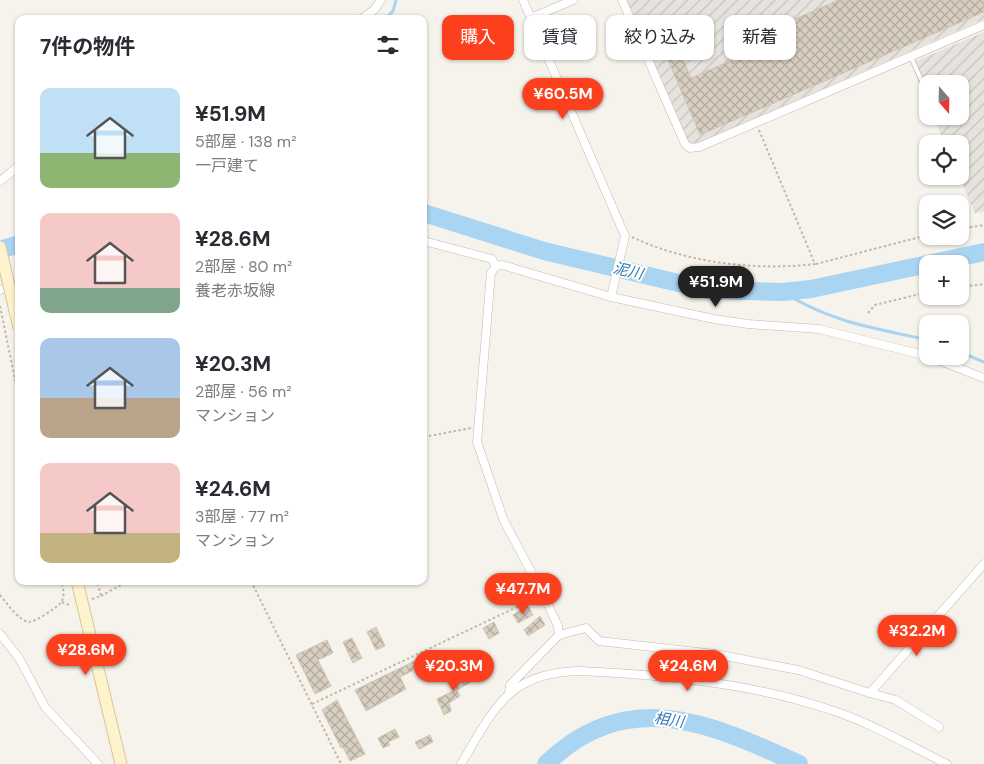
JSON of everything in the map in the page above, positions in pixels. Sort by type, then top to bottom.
[{"type":"main road","points":[[0,247],[15,311]]},
{"type":"main road","points":[[78,585],[121,764]]},
{"type":"street","points":[[367,15],[374,10],[381,0]]},
{"type":"street","points":[[524,0],[530,15]]},
{"type":"street","points":[[538,15],[573,0]]},
{"type":"street","points":[[622,0],[685,144],[690,148],[699,147],[984,25]]},
{"type":"street","points":[[549,60],[624,238],[612,294]]},
{"type":"street","points":[[0,181],[15,169]]},
{"type":"street","points":[[427,242],[492,259],[496,266]]},
{"type":"street","points":[[559,635],[558,626],[543,594],[504,521],[477,442],[491,273],[496,266],[502,265],[714,319],[748,324],[819,329],[919,354]]},
{"type":"street","points":[[0,290],[15,285]]},
{"type":"street","points":[[951,365],[984,378]]},
{"type":"street","points":[[870,693],[984,564]]},
{"type":"street","points":[[977,572],[984,579]]},
{"type":"street","points":[[509,693],[510,685],[559,635],[586,628],[599,642],[715,654],[789,668],[896,700],[939,727]]},
{"type":"street","points":[[0,634],[19,658],[45,707],[93,756],[98,764]]},
{"type":"street","points":[[461,764],[493,711],[509,693],[527,681],[560,671],[610,672],[728,685],[790,697],[834,711],[947,764]]},
{"type":"lane","points":[[911,56],[919,75]]},
{"type":"path","points":[[756,122],[815,264]]},
{"type":"path","points":[[969,228],[984,225]]},
{"type":"path","points":[[624,238],[727,264],[781,268],[815,264],[919,237]]},
{"type":"path","points":[[969,286],[984,284]]},
{"type":"path","points":[[868,313],[875,304],[919,294]]},
{"type":"path","points":[[0,306],[15,379]]},
{"type":"path","points":[[427,436],[478,427]]},
{"type":"path","points":[[0,595],[23,620],[30,622],[38,619],[62,602],[64,594],[62,585]]},
{"type":"path","points":[[98,585],[101,596]]},
{"type":"path","points":[[92,599],[121,585]]},
{"type":"path","points":[[253,585],[341,764]]},
{"type":"path","points":[[312,704],[543,594]]},
{"type":"path","points":[[62,602],[69,604]]},
{"type":"shaded area","points":[[626,0],[984,0],[984,19],[694,145],[688,143],[652,60],[714,60],[714,15],[633,15]]},
{"type":"shaded area","points":[[984,32],[984,212],[975,213],[969,195],[967,195],[963,185],[969,185],[969,135],[941,135],[937,125],[969,125],[969,75],[919,75],[919,83],[911,63]]},
{"type":"building","points":[[839,0],[984,0],[984,12],[700,135],[668,60],[684,60],[691,78],[732,60],[796,60],[796,18]]},
{"type":"building","points":[[528,606],[533,615],[518,623],[513,615]]},
{"type":"building","points":[[540,616],[545,625],[528,636],[524,630]]},
{"type":"building","points":[[494,622],[499,633],[489,639],[483,628]]},
{"type":"building","points":[[376,627],[385,646],[376,650],[367,632]]},
{"type":"building","points":[[352,638],[362,658],[353,663],[343,642]]},
{"type":"building","points":[[327,640],[333,653],[318,660],[331,686],[315,694],[296,655]]},
{"type":"building","points":[[433,652],[436,659],[400,677],[406,689],[366,711],[355,690]]},
{"type":"building","points":[[483,656],[489,663],[479,671],[473,663]]},
{"type":"building","points":[[469,671],[474,680],[457,690],[460,696],[449,703],[451,711],[444,715],[437,699],[453,691],[449,682]]},
{"type":"building","points":[[337,700],[365,754],[350,761],[343,747],[341,748],[322,710]]},
{"type":"building","points":[[395,729],[399,737],[388,742],[390,745],[383,748],[378,738]]},
{"type":"building","points":[[430,735],[433,742],[419,749],[415,742]]},
{"type":"waterway","points":[[389,15],[393,11],[396,0]]},
{"type":"waterway","name":"泥川","points":[[427,214],[544,251],[708,290],[783,292],[811,289],[984,252]]},
{"type":"waterway","name":"泥川","points":[[0,250],[15,245]]},
{"type":"waterway","points":[[783,292],[835,317],[919,338]]},
{"type":"waterway","points":[[969,356],[984,362]]},
{"type":"waterway","name":"相川","points":[[546,764],[576,740],[607,725],[638,718],[670,719],[701,725],[766,749],[799,764]]}]
